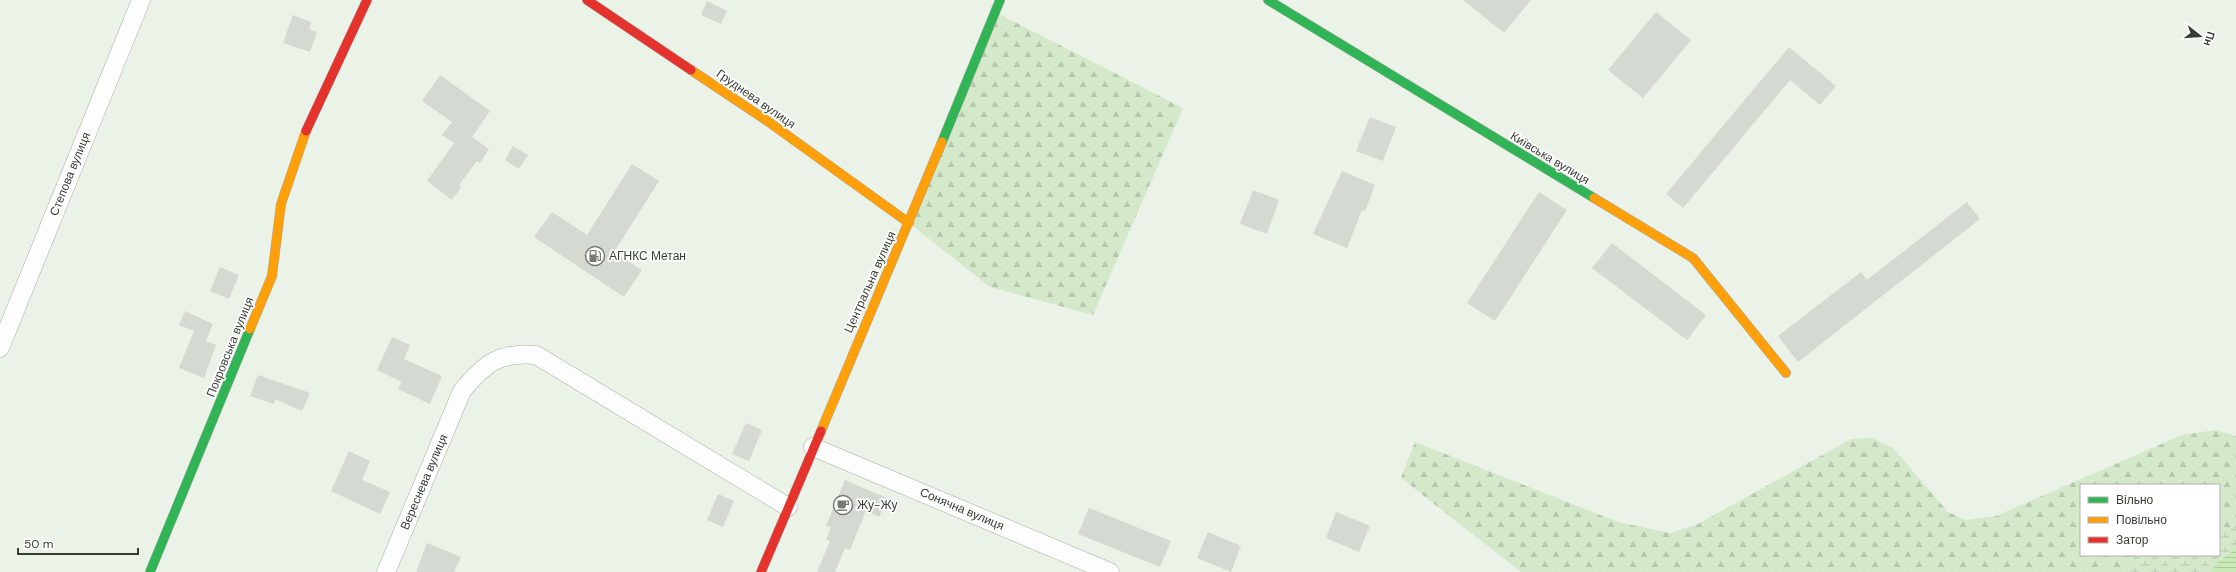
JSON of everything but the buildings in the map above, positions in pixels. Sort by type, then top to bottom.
[{"type":"main road","name":"Покровська вулиця","points":[[150,572],[272,276],[282,204],[308,125],[367,0]]},
{"type":"main road","name":"Груднева вулиця","points":[[587,0],[766,120],[909,223]]},
{"type":"main road","name":"Центральна вулиця","points":[[761,572],[909,223],[1000,0]]},
{"type":"main road","name":"Київська вулиця","points":[[1268,0],[1366,61],[1693,258],[1786,373]]},
{"type":"street","name":"Степова вулиця","points":[[0,348],[141,0]]},
{"type":"street","name":"Вереснева вулиця","points":[[386,572],[462,391],[477,373],[496,360],[516,354],[536,356],[788,506]]},
{"type":"street","name":"Сонячна вулиця","points":[[813,447],[1110,572]]},
{"type":"green space","points":[[995,12],[1183,108],[1093,315],[990,287],[909,223]]},
{"type":"green space","points":[[2216,430],[2236,436],[2236,524],[2230,528],[2220,527],[2220,484],[2080,484],[2080,556],[2135,556],[2128,572],[1521,572],[1401,478],[1415,442],[1618,522],[1670,533],[1696,525],[1851,439],[1872,438],[1893,448],[1948,512],[1966,520],[1996,516],[2182,435]]},
{"type":"green space","points":[[2236,524],[2236,572],[2128,572],[2135,556],[2220,556],[2220,527],[2230,528]]},
{"type":"shaded area","points":[[2236,548],[2236,572],[2211,572],[2216,564]]},
{"type":"traffic: fast","points":[[942,142],[1000,0]]},
{"type":"traffic: fast","points":[[1268,0],[1594,198]]},
{"type":"traffic: fast","points":[[150,572],[250,329]]},
{"type":"traffic: slow","points":[[691,70],[766,120],[909,223]]},
{"type":"traffic: slow","points":[[250,329],[272,276],[281,204],[306,131]]},
{"type":"traffic: slow","points":[[821,431],[942,142]]},
{"type":"traffic: slow","points":[[1594,198],[1693,258],[1786,373]]},
{"type":"traffic: jam","points":[[306,131],[367,0]]},
{"type":"traffic: jam","points":[[587,0],[691,70]]},
{"type":"traffic: jam","points":[[761,572],[821,431]]},
{"type":"place","name":"АГНКС Метан","points":[[595,256]]},
{"type":"place","name":"Жу-Жу","points":[[843,505]]}]
